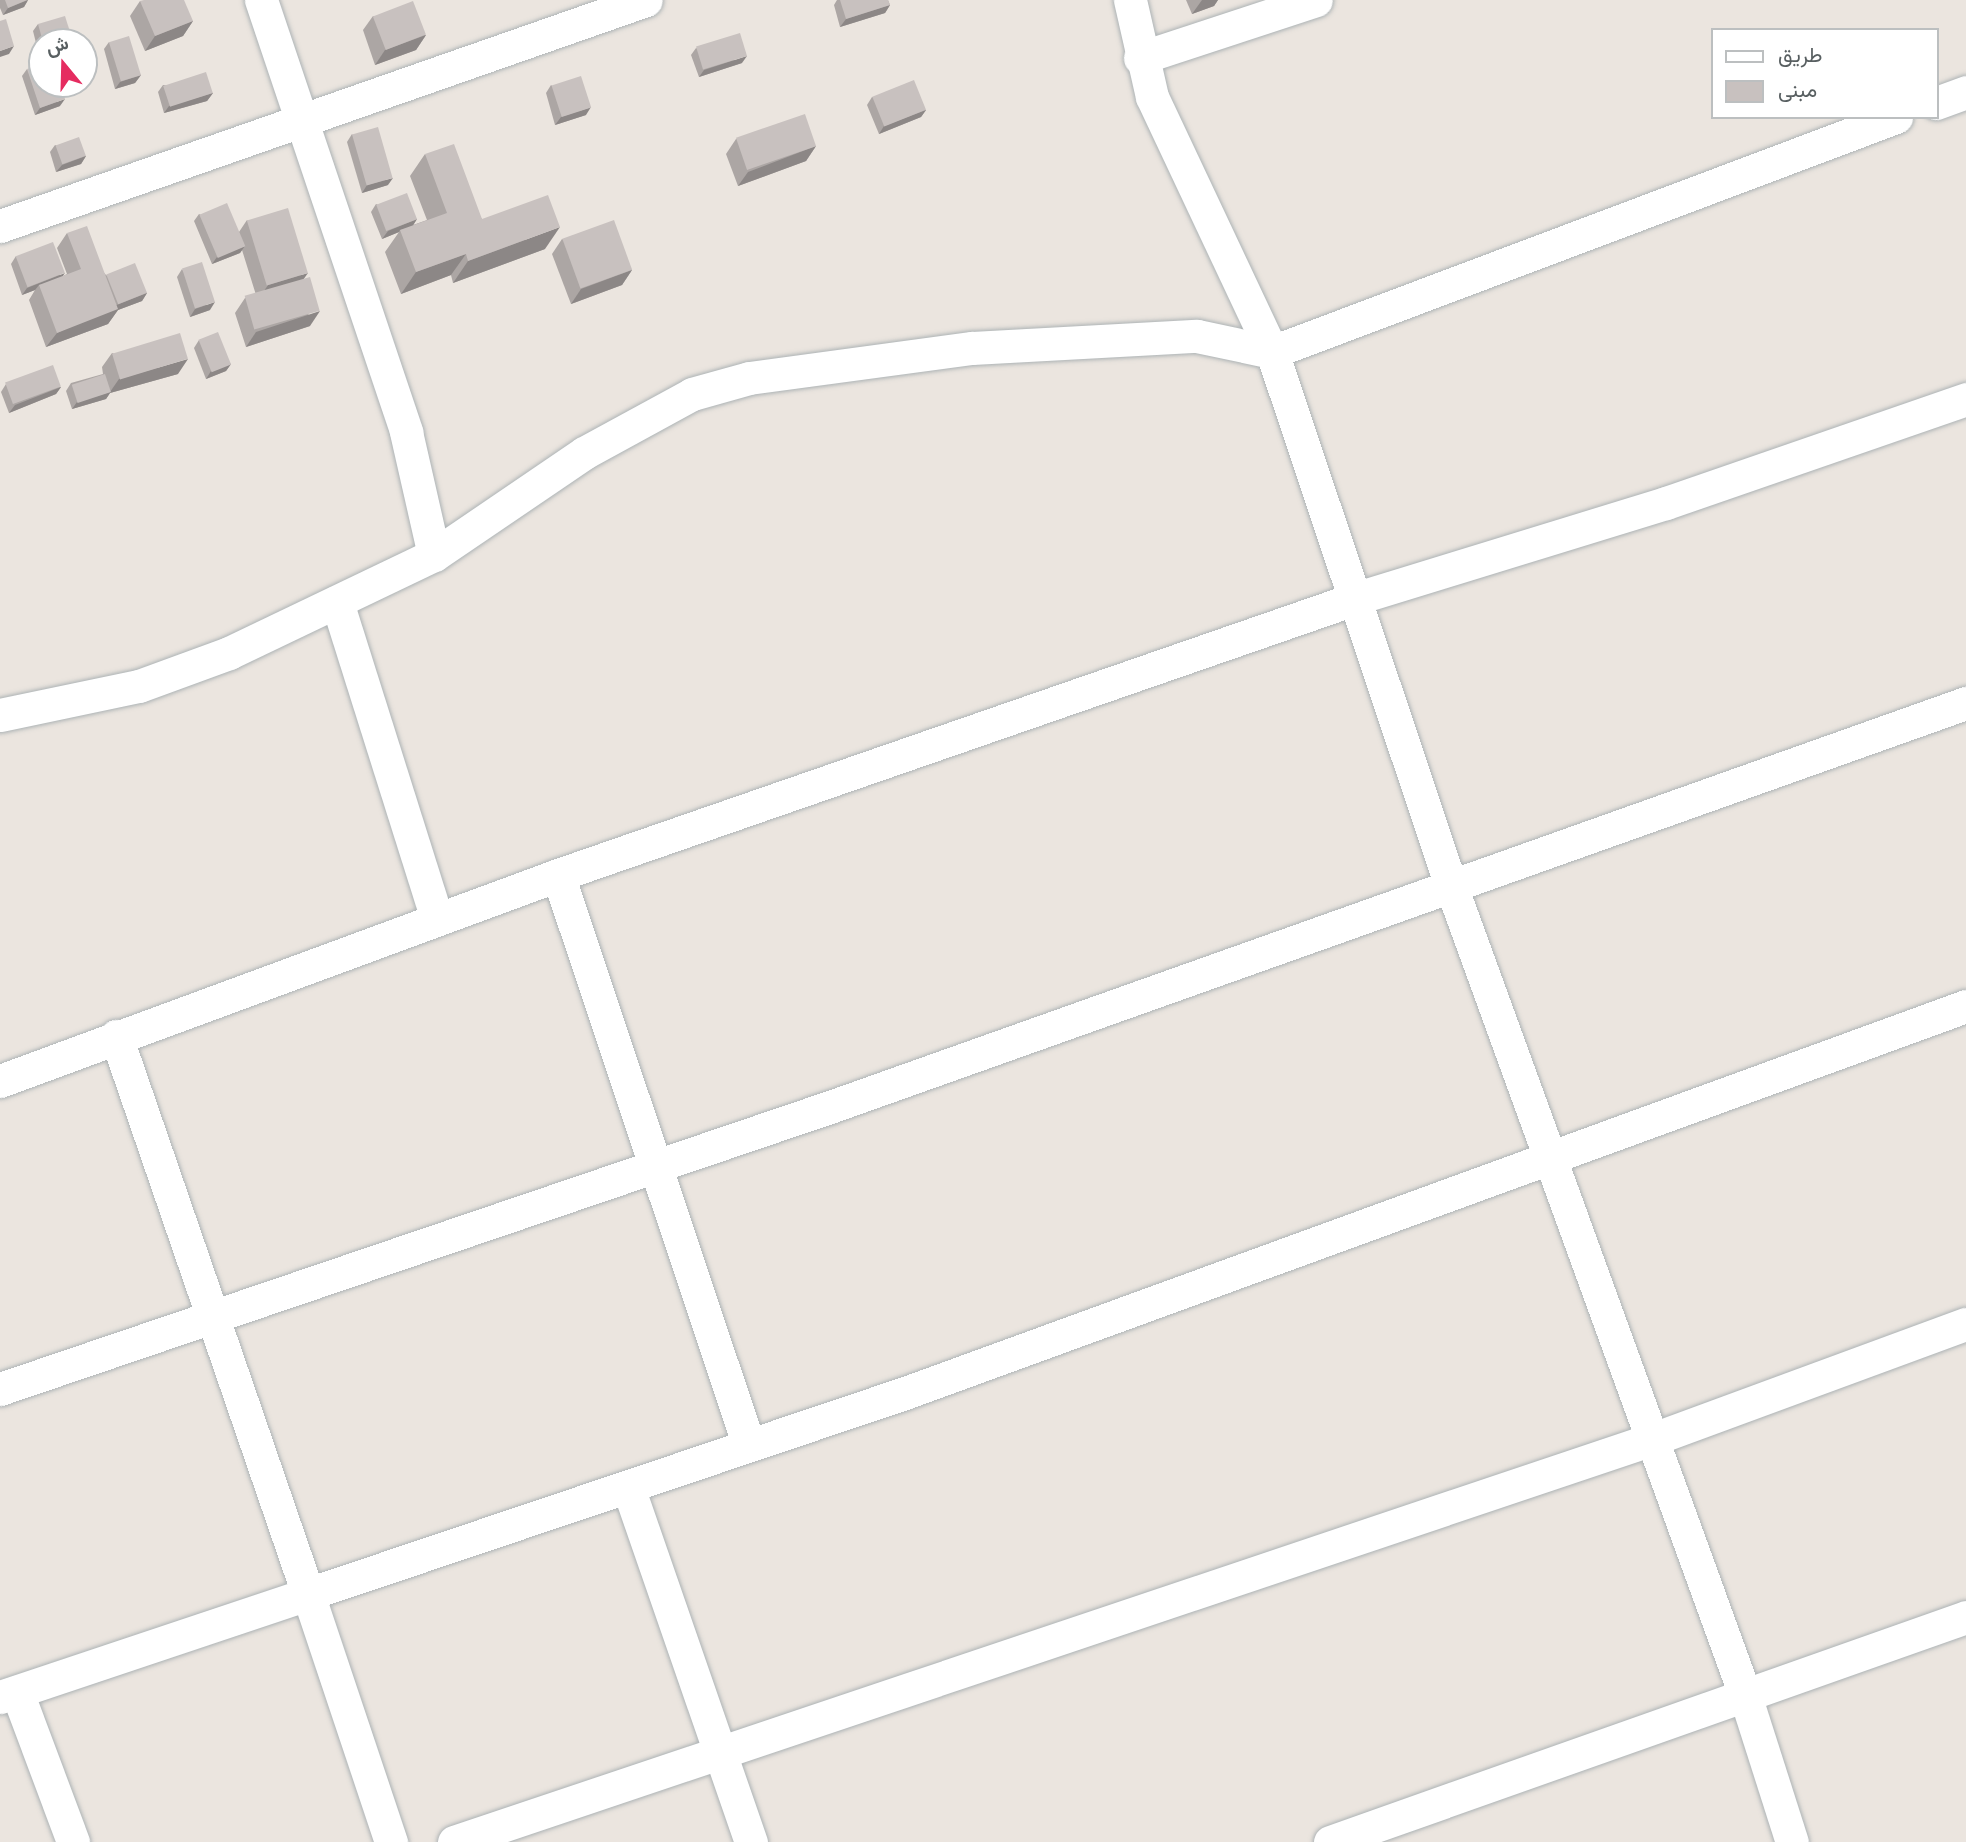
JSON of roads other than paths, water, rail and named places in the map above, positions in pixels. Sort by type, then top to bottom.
[{"type":"street","points":[[261,0],[406,432],[434,555]]},
{"type":"street","points":[[0,226],[299,119],[646,0]]},
{"type":"street","points":[[1130,0],[1140,58],[1272,352],[1450,883],[1745,1695],[1792,1842]]},
{"type":"street","points":[[1140,58],[1316,0]]},
{"type":"street","points":[[1938,102],[1966,92]]},
{"type":"street","points":[[0,715],[139,686],[337,602],[434,555],[632,424],[692,394],[749,378],[972,348],[1197,336],[1272,352],[1891,119]]},
{"type":"street","points":[[0,1081],[558,875],[1354,599],[1666,503],[1966,400]]},
{"type":"street","points":[[337,602],[437,919]]},
{"type":"street","points":[[0,1389],[213,1320],[1966,703]]},
{"type":"street","points":[[558,875],[748,1443]]},
{"type":"street","points":[[73,1842],[8,1694],[628,1487],[748,1443],[905,1393],[1966,1006]]},
{"type":"street","points":[[116,1036],[391,1842]]},
{"type":"street","points":[[454,1842],[498,1835],[719,1751],[1653,1439],[1966,1324]]},
{"type":"street","points":[[628,1487],[751,1842]]},
{"type":"street","points":[[1330,1842],[1966,1617]]}]
